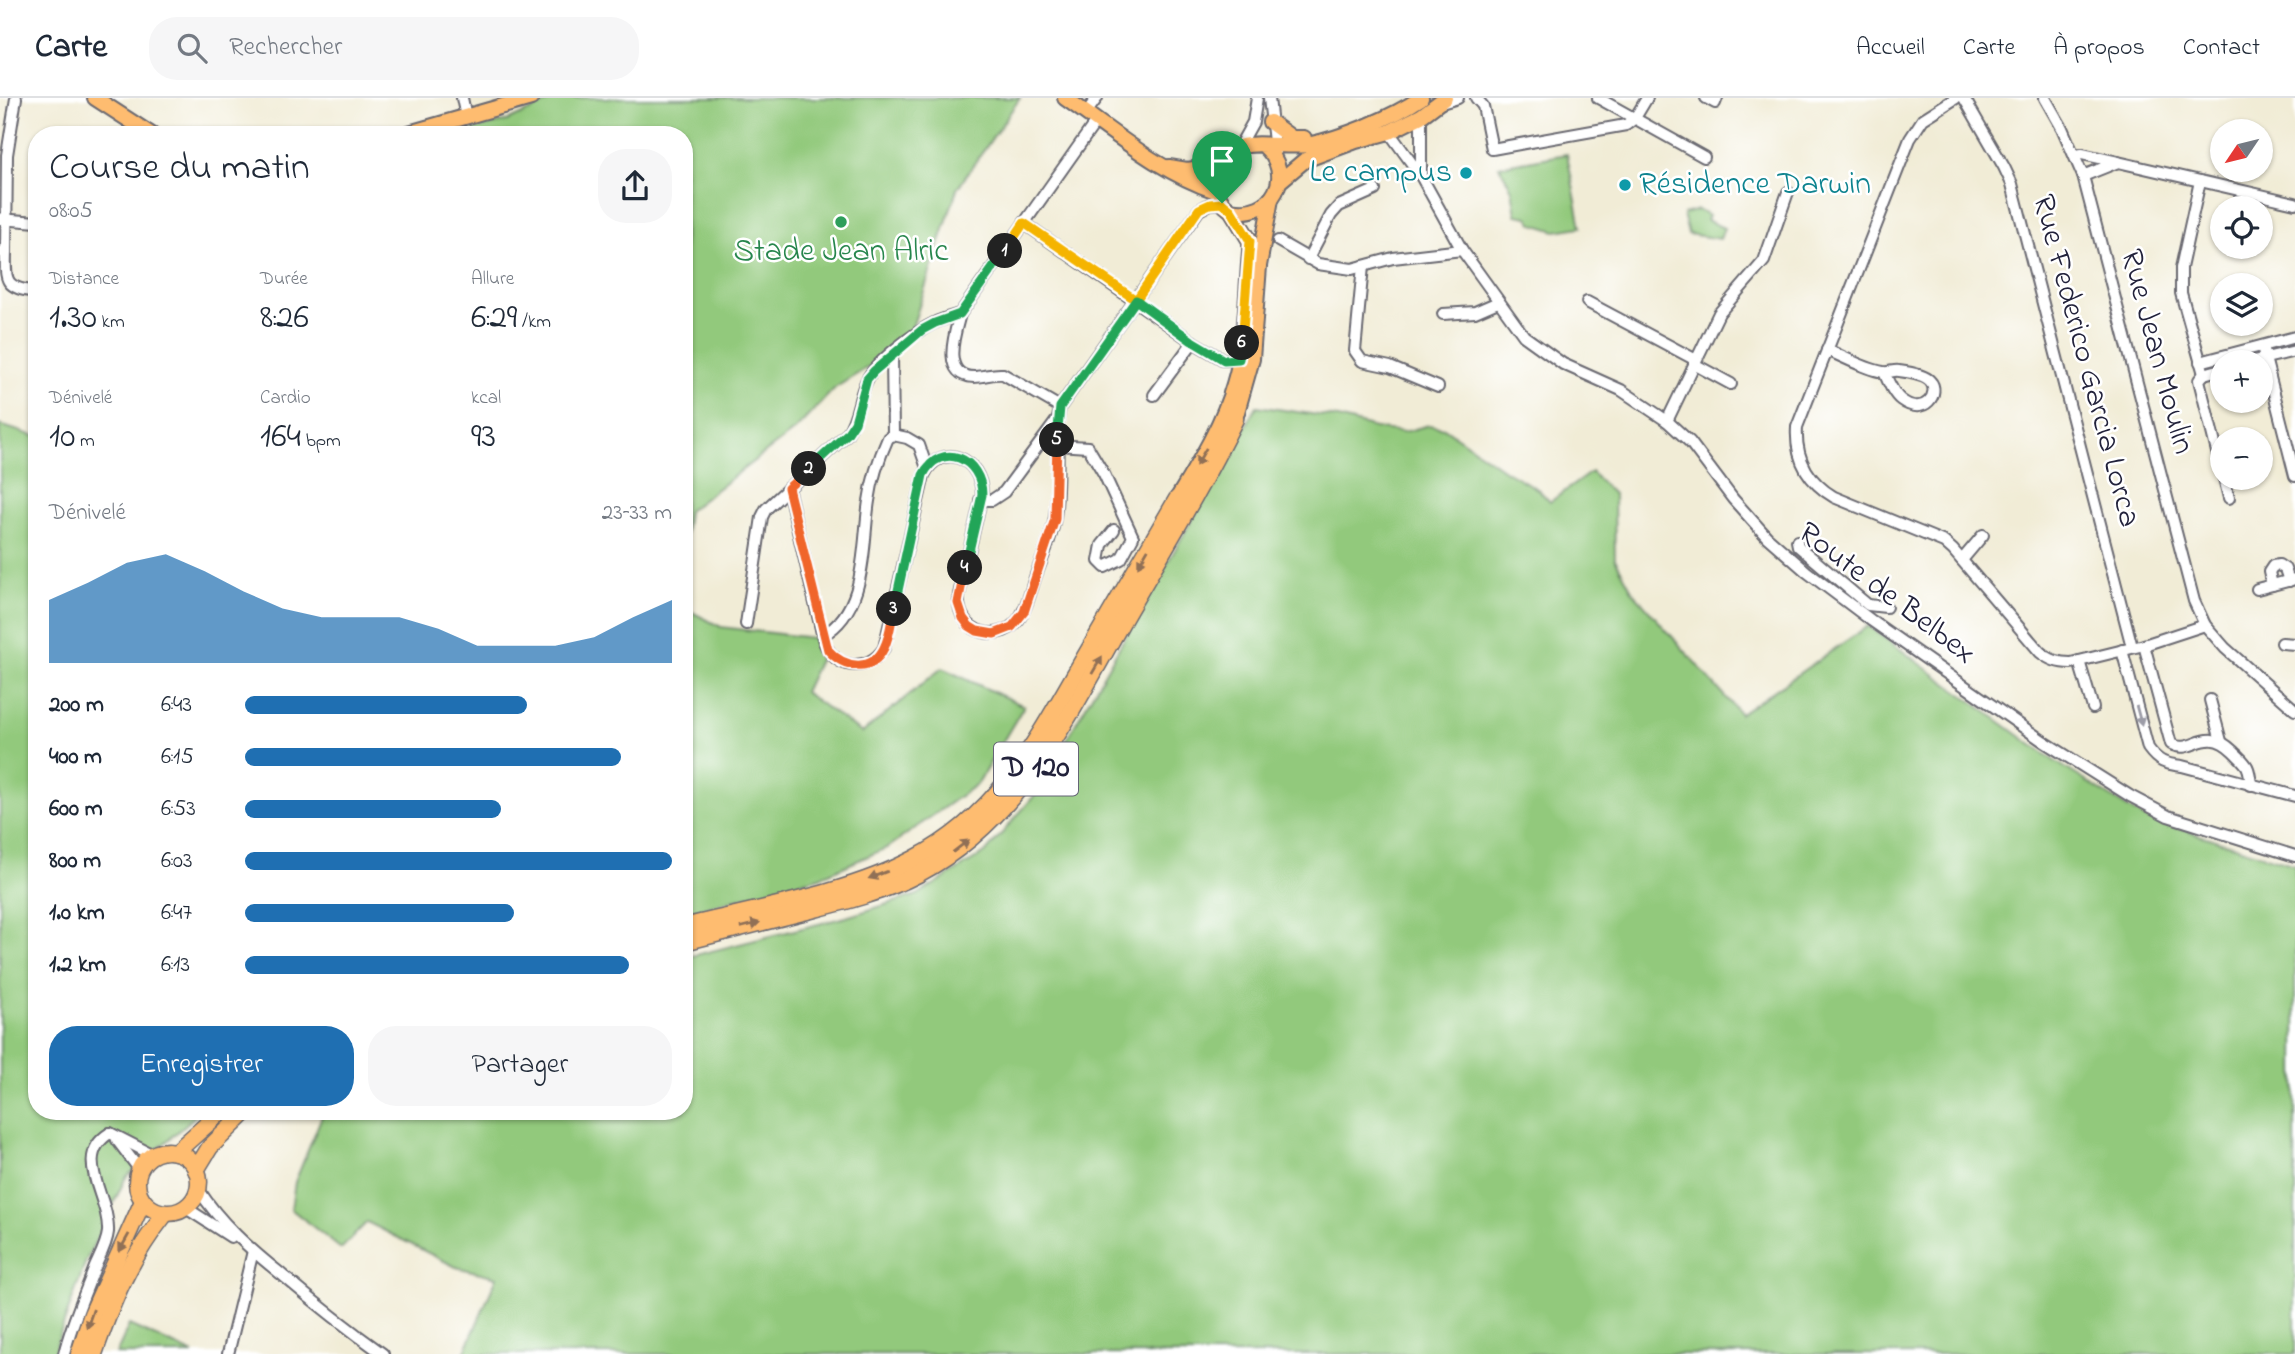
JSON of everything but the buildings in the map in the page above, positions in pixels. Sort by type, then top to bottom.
[{"type":"highway","name":"D 120","points":[[693,940],[881,890],[944,859],[990,822],[1007,805],[1045,755],[1195,495],[1235,419]]},
{"type":"highway","name":"D 120","points":[[693,925],[833,890],[869,878],[913,860],[936,847],[978,815],[1004,788],[1032,748],[1177,499]]},
{"type":"highway","points":[[176,1152],[212,1120]]},
{"type":"highway","points":[[197,1170],[210,1147],[238,1120]]},
{"type":"highway","points":[[165,1151],[176,1152],[188,1158],[197,1170],[199,1189],[186,1208],[165,1214],[153,1210],[143,1201],[137,1186],[139,1169],[153,1155],[165,1151]]},
{"type":"highway","points":[[79,1354],[92,1314],[143,1201]]},
{"type":"highway","points":[[94,1354],[118,1288],[132,1260],[165,1214]]},
{"type":"main road","points":[[95,98],[138,126]]},
{"type":"main road","points":[[434,126],[531,98]]},
{"type":"main road","points":[[1065,98],[1158,164],[1239,212],[1256,209],[1271,199],[1280,181],[1305,160],[1389,132],[1421,116],[1442,101]]},
{"type":"main road","points":[[1223,201],[1217,176],[1239,146],[1271,150],[1307,145],[1400,113],[1421,98]]},
{"type":"main road","points":[[1270,122],[1292,138],[1330,138]]},
{"type":"main road","points":[[1271,150],[1280,181]]},
{"type":"main road","points":[[1158,164],[1187,170],[1223,165]]},
{"type":"main road","name":"D 120","points":[[1235,419],[1252,359],[1259,266],[1271,199]]},
{"type":"main road","name":"D 120","points":[[1177,499],[1219,425],[1235,381],[1239,359],[1250,241],[1223,201]]},
{"type":"street","points":[[16,98],[7,155],[3,252],[5,276],[11,286],[28,291]]},
{"type":"street","points":[[462,98],[466,117]]},
{"type":"street","points":[[1060,407],[1003,374],[992,373],[974,377],[961,372],[952,360],[951,352],[960,314],[1024,223],[1091,116],[1097,98]]},
{"type":"street","points":[[1266,98],[1271,150]]},
{"type":"street","points":[[1239,146],[1266,98]]},
{"type":"street","points":[[1442,101],[1458,98]]},
{"type":"street","points":[[1598,98],[1704,157]]},
{"type":"street","points":[[1480,102],[1492,149],[1626,125],[1635,118],[1647,98]]},
{"type":"street","points":[[1706,98],[1715,103],[1717,98]]},
{"type":"street","points":[[1954,98],[1923,119],[1912,135],[1797,427],[1799,456],[1805,471],[1823,491],[1834,497],[1944,542],[2049,660],[2061,663],[2080,661],[2144,645],[2204,625]]},
{"type":"street","name":"Rue Federico Garcia Lorca","points":[[1964,98],[2012,184],[2127,649],[2148,748],[2156,759],[2166,764],[2251,785]]},
{"type":"street","name":"Rue Jean Moulin","points":[[2045,98],[2083,176],[2194,601],[2204,625],[2225,648],[2295,710]]},
{"type":"street","points":[[0,115],[13,116]]},
{"type":"street","name":"Route de Belbex","points":[[1421,116],[1421,176]]},
{"type":"street","name":"Route de Belbex","points":[[1389,132],[1421,176],[1462,250],[1524,336],[1563,364],[1621,390],[1667,421],[1690,442],[1733,499],[1767,537],[1807,572],[2043,741],[2130,796],[2168,816],[2295,856]]},
{"type":"street","points":[[2074,155],[2082,154],[2295,203]]},
{"type":"street","points":[[2083,176],[2118,162]]},
{"type":"street","points":[[2200,181],[2181,268],[2181,293],[2202,368],[2199,380],[2211,427]]},
{"type":"street","points":[[1308,260],[1331,215],[1339,206],[1375,190]]},
{"type":"street","points":[[1667,421],[1719,313],[1764,261],[1788,192]]},
{"type":"street","points":[[788,488],[822,635],[828,650],[844,663],[853,666],[868,663],[880,655],[884,648],[923,475],[927,468],[944,458],[953,457],[969,462],[980,475],[982,484],[981,500],[958,603],[963,618],[977,631],[994,634],[1012,627],[1024,612],[1051,533],[1056,506],[1060,407],[1199,209],[1223,201]]},
{"type":"street","points":[[4,202],[28,219]]},
{"type":"street","points":[[3,219],[28,222]]},
{"type":"street","points":[[1024,223],[1193,342],[1224,360],[1239,359]]},
{"type":"street","points":[[1278,241],[1308,260],[1334,268],[1352,269],[1393,258],[1462,250]]},
{"type":"street","points":[[1363,266],[1357,357],[1438,387]]},
{"type":"street","points":[[1443,314],[1475,312],[1498,302]]},
{"type":"street","points":[[1587,302],[1731,384]]},
{"type":"street","points":[[746,624],[762,517],[771,503],[847,434],[855,422],[867,379],[892,354],[922,330],[960,314]]},
{"type":"street","points":[[2202,368],[2295,337]]},
{"type":"street","points":[[1154,395],[1193,342]]},
{"type":"street","points":[[2262,346],[2263,350]]},
{"type":"street","points":[[1827,350],[1884,372],[1898,370],[1928,378],[1933,389],[1928,402],[1924,407],[1917,408],[1901,400],[1884,372]]},
{"type":"street","points":[[2273,356],[2295,351]]},
{"type":"street","points":[[892,354],[893,435]]},
{"type":"street","points":[[2202,368],[2210,368]]},
{"type":"street","points":[[2273,386],[2295,476]]},
{"type":"street","points":[[981,500],[992,500],[1004,492],[1058,419]]},
{"type":"street","points":[[822,635],[838,625],[854,595],[863,561],[874,476],[888,438],[893,435],[907,438],[919,445],[927,468]]},
{"type":"street","points":[[1057,445],[1088,447],[1104,474],[1133,537],[1121,559],[1105,567],[1099,561],[1102,545],[1114,530]]},
{"type":"street","points":[[2227,490],[2229,498]]},
{"type":"street","points":[[1962,560],[1983,535]]},
{"type":"street","points":[[1797,541],[1798,547],[1868,605],[1886,607]]},
{"type":"street","points":[[1807,572],[1815,561]]},
{"type":"street","points":[[2258,589],[2292,580],[2279,565],[2273,566],[2269,572],[2272,585]]},
{"type":"street","points":[[2282,643],[2295,644]]},
{"type":"street","points":[[2144,645],[2171,744],[2178,747],[2213,738],[2221,741],[2249,767],[2251,785],[2295,796]]},
{"type":"street","points":[[2080,661],[2092,708]]},
{"type":"street","points":[[2210,700],[2221,741]]},
{"type":"street","points":[[110,1133],[153,1155]]},
{"type":"street","points":[[110,1133],[139,1169]]},
{"type":"street","points":[[64,1354],[78,1310],[108,1236],[108,1220],[96,1183],[92,1158],[95,1145],[110,1133]]},
{"type":"street","points":[[199,1189],[220,1220],[253,1251],[330,1316],[383,1354]]},
{"type":"street","points":[[186,1208],[253,1251]]},
{"type":"street","points":[[228,1354],[253,1251]]},
{"type":"green space","name":"Stade Jean Alric","points":[[557,98],[1020,98],[957,189],[911,331],[873,364],[835,388],[795,430],[693,507],[693,126],[486,126],[507,121]]},
{"type":"green space","points":[[1567,154],[1581,227],[1556,231],[1533,224],[1528,217],[1516,215],[1512,189],[1499,166]]},
{"type":"green space","points":[[1698,210],[1708,216],[1706,220],[1724,228],[1720,239],[1688,234],[1683,214]]},
{"type":"green space","points":[[1257,406],[1338,418],[1379,429],[1404,432],[1429,425],[1444,428],[1506,471],[1539,490],[1550,502],[1591,472],[1614,495],[1615,559],[1633,592],[1740,714],[1868,626],[2053,760],[2142,817],[2295,865],[2295,1354],[464,1354],[497,1277],[456,1267],[367,1222],[341,1249],[291,1209],[295,1182],[320,1120],[693,1120],[693,956],[846,917],[917,895],[985,853],[1035,795]]},
{"type":"green space","points":[[0,425],[28,434],[28,1120],[191,1120],[126,1177],[86,1261],[53,1354],[0,1354]]},
{"type":"green space","points":[[693,613],[721,627],[813,638],[821,656],[804,692],[862,733],[942,668],[1024,706],[978,783],[889,847],[820,877],[693,911]]},
{"type":"green space","points":[[129,1325],[194,1354],[116,1354]]},
{"type":"place","name":"Le campus","points":[[1466,173]]},
{"type":"place","name":"Résidence Darwin","points":[[1625,185]]},
{"type":"place","name":"Stade Jean Alric","points":[[841,222]]},
{"type":"route","points":[[1222,203],[1199,209],[1136,300],[1024,223],[960,314],[922,330],[898,348],[867,379],[855,422],[847,434],[788,488],[824,642],[833,656],[844,663],[862,666],[880,655],[884,648],[923,475],[932,463],[944,458],[961,458],[969,462],[980,475],[982,484],[982,495],[959,595],[958,603],[963,618],[969,626],[986,634],[1004,632],[1018,621],[1024,612],[1055,519],[1060,407],[1136,300],[1192,341],[1224,360],[1239,359],[1250,241],[1231,210],[1222,203]]}]
